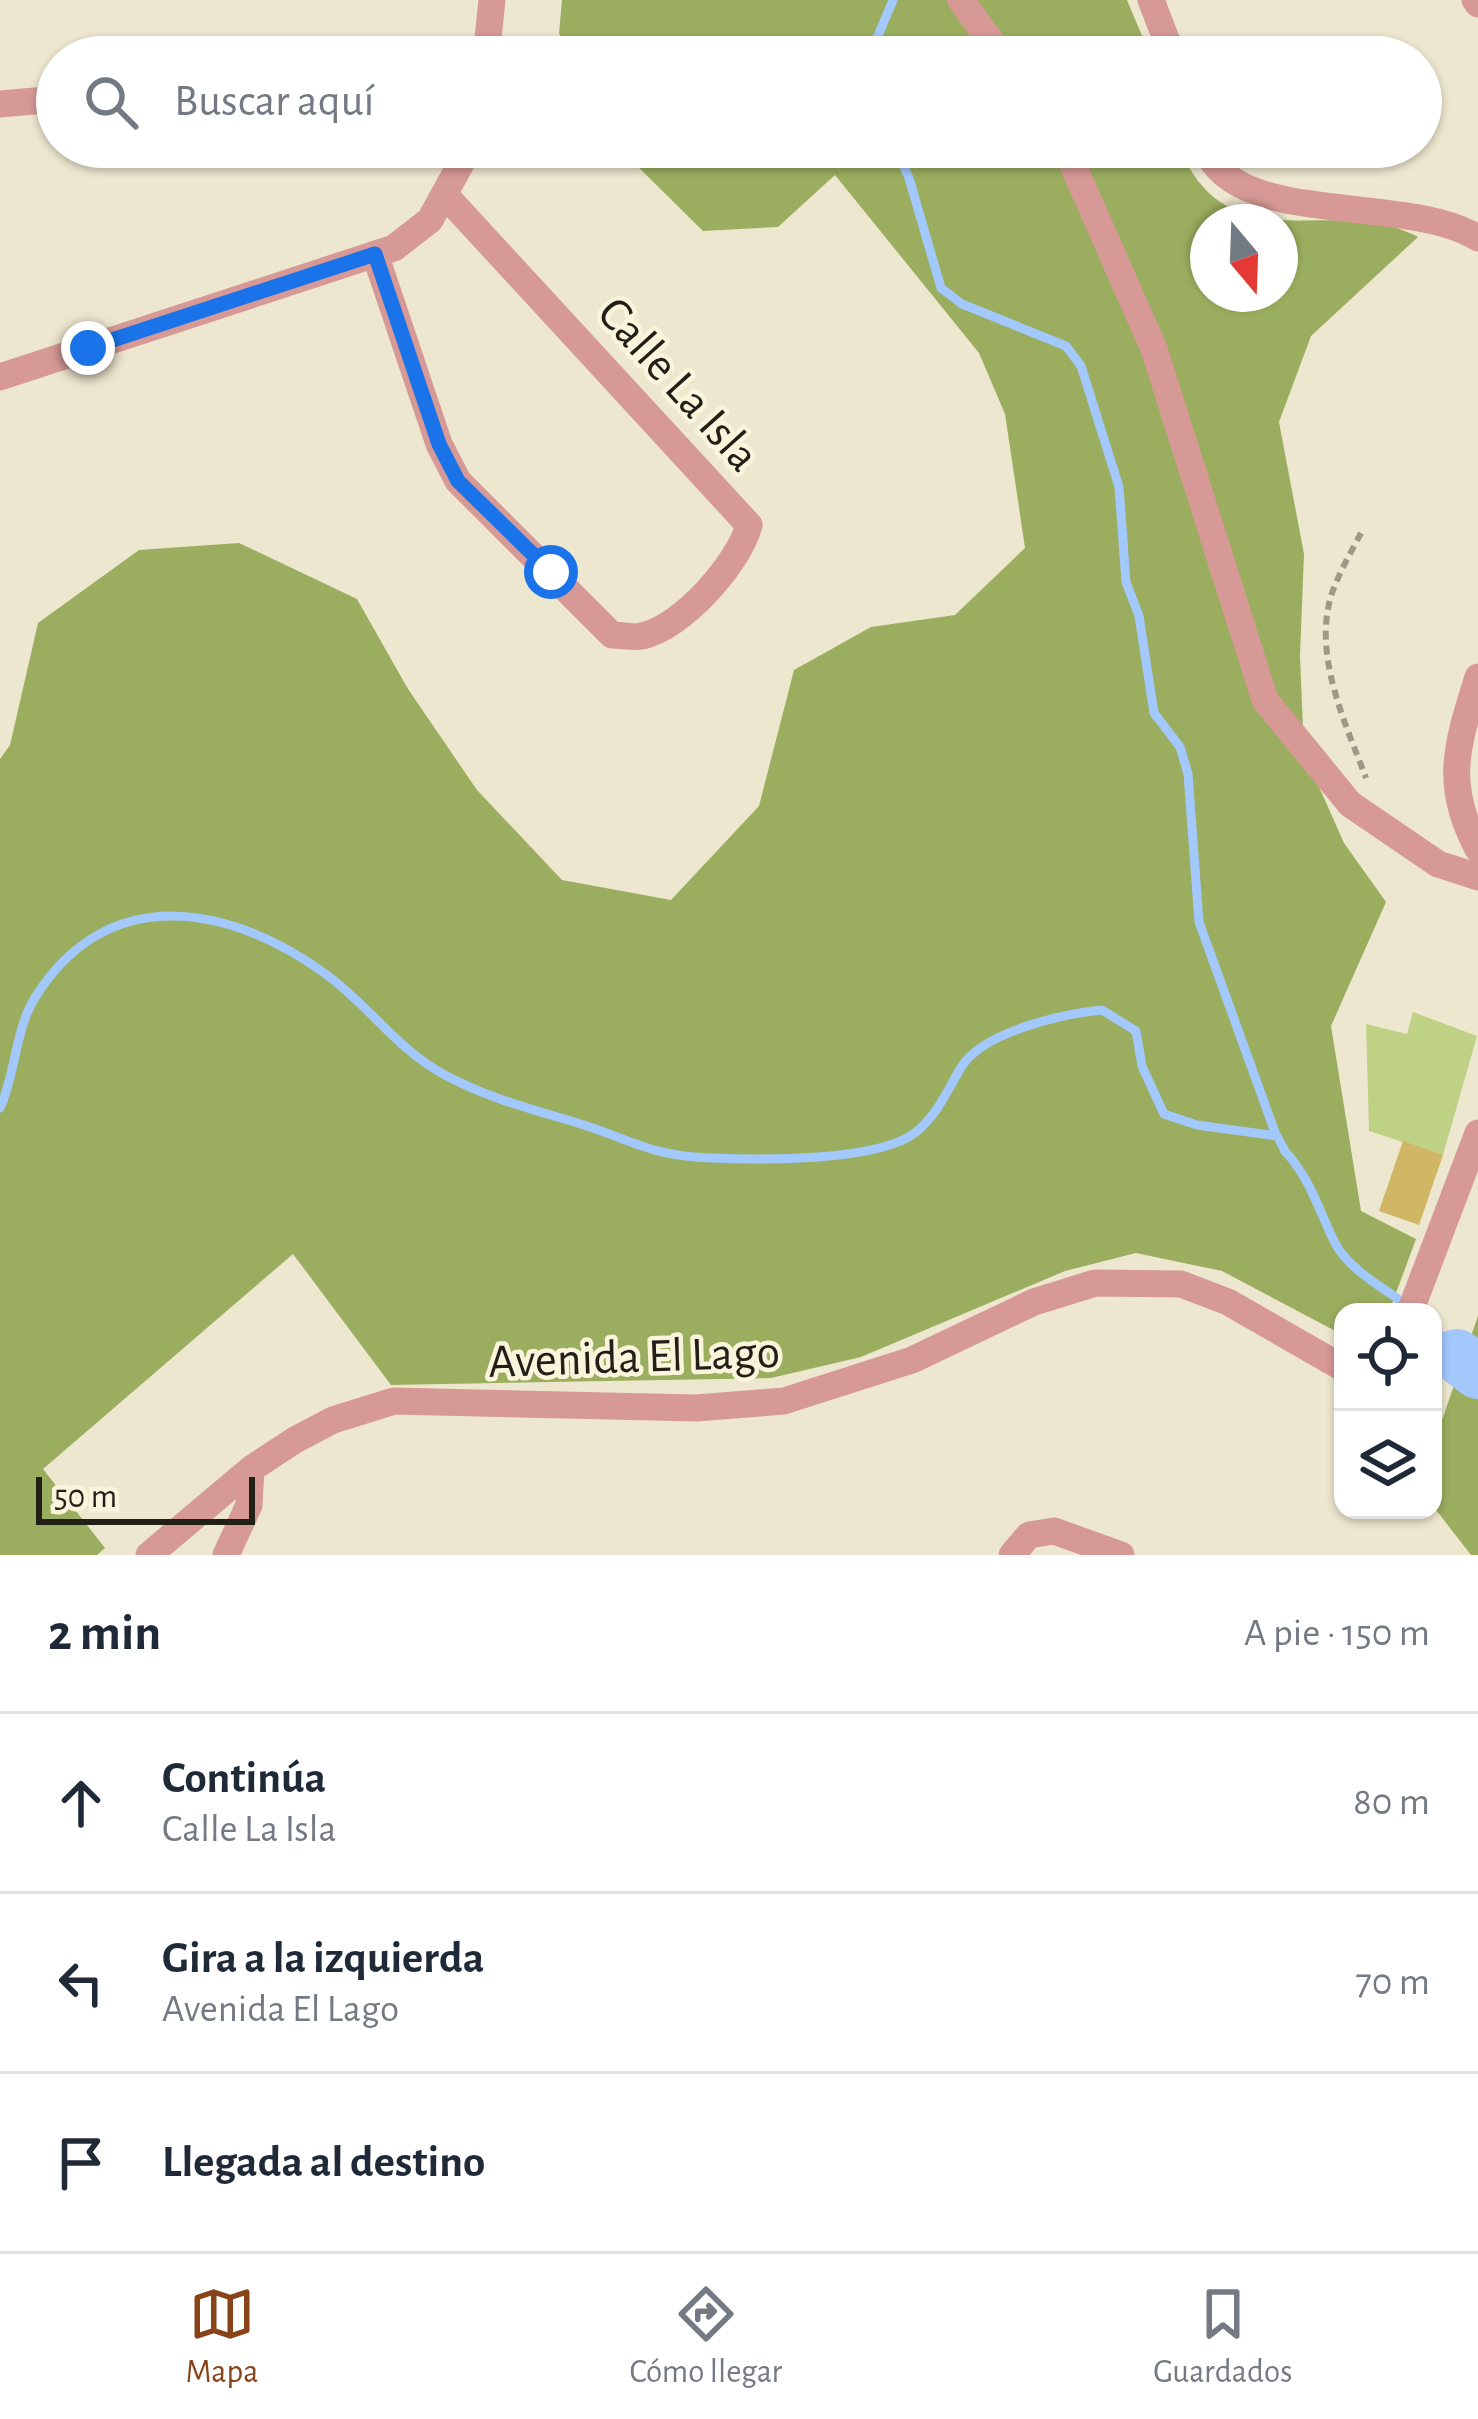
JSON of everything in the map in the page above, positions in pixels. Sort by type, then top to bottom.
[{"type":"street","points":[[488,36],[492,0]]},
{"type":"street","points":[[961,0],[987,36]]},
{"type":"street","points":[[1151,0],[1165,36]]},
{"type":"street","points":[[0,104],[36,101]]},
{"type":"street","points":[[0,377],[394,248],[430,220],[459,168]]},
{"type":"street","points":[[1074,168],[1154,350],[1265,700],[1350,804],[1438,864],[1478,877]]},
{"type":"street","points":[[1218,168],[1240,188],[1286,202],[1342,204],[1451,221],[1478,238]]},
{"type":"street","name":"Calle La Isla","points":[[375,254],[439,444],[458,481],[612,635],[643,636],[670,621],[742,552],[748,525],[445,195]]},
{"type":"street","points":[[1478,677],[1458,744],[1457,810],[1478,849]]},
{"type":"street","points":[[1413,1303],[1478,1133]]},
{"type":"street","name":"Avenida El Lago","points":[[149,1555],[251,1469],[333,1420],[394,1401],[696,1408],[784,1401],[912,1360],[1034,1302],[1095,1283],[1181,1284],[1228,1302],[1334,1363]]},
{"type":"street","points":[[226,1555],[249,1505],[251,1469]]},
{"type":"street","points":[[1012,1555],[1029,1535],[1054,1531],[1121,1555]]},
{"type":"path","points":[[1360,532],[1331,595],[1325,639],[1350,735],[1387,831]]},
{"type":"green space","points":[[562,0],[1127,0],[1142,36],[560,36]]},
{"type":"green space","points":[[639,168],[1191,168],[1224,204],[1190,204],[1190,312],[1298,312],[1298,220],[1385,225],[1418,237],[1311,336],[1279,422],[1304,554],[1300,656],[1304,753],[1344,843],[1386,902],[1331,1026],[1361,1211],[1416,1239],[1392,1303],[1334,1303],[1334,1330],[1222,1271],[1136,1253],[1065,1271],[861,1357],[771,1378],[391,1385],[293,1254],[43,1469],[105,1548],[97,1555],[0,1555],[0,759],[10,745],[38,623],[139,550],[239,543],[357,599],[408,689],[477,790],[562,880],[671,900],[759,806],[794,670],[871,627],[955,615],[1025,548],[1005,414],[979,353],[835,175],[778,227],[703,231]]},
{"type":"green space","points":[[1413,1012],[1477,1036],[1443,1155],[1369,1131],[1366,1024],[1407,1034]]},
{"type":"green space","points":[[1478,1316],[1478,1555],[1471,1555],[1442,1518],[1442,1420]]},
{"type":"building","points":[[1403,1141],[1443,1155],[1419,1225],[1379,1211]]},
{"type":"waterway","points":[[878,36],[893,0]]},
{"type":"waterway","points":[[904,168],[941,288],[962,304],[1066,346],[1081,366],[1119,487],[1126,582],[1139,616],[1154,713],[1180,747],[1188,774],[1199,922],[1276,1135]]},
{"type":"waterway","points":[[0,1108],[29,1009],[66,959],[99,934],[135,920],[173,916],[212,921],[290,951],[342,987],[428,1065],[461,1083],[673,1154],[787,1159],[848,1154],[899,1142],[924,1125],[962,1066],[988,1043],[1047,1020],[1102,1010],[1136,1031],[1142,1066],[1164,1114],[1197,1125],[1277,1136],[1286,1153]]},
{"type":"waterway","points":[[1284,1150],[1308,1183],[1341,1253],[1404,1303]]},
{"type":"waterway","points":[[1442,1337],[1457,1356]]},
{"type":"waterway","points":[[1457,1356],[1478,1372]]},
{"type":"route","points":[[88,348],[375,254],[439,444],[458,481],[551,572]]}]
